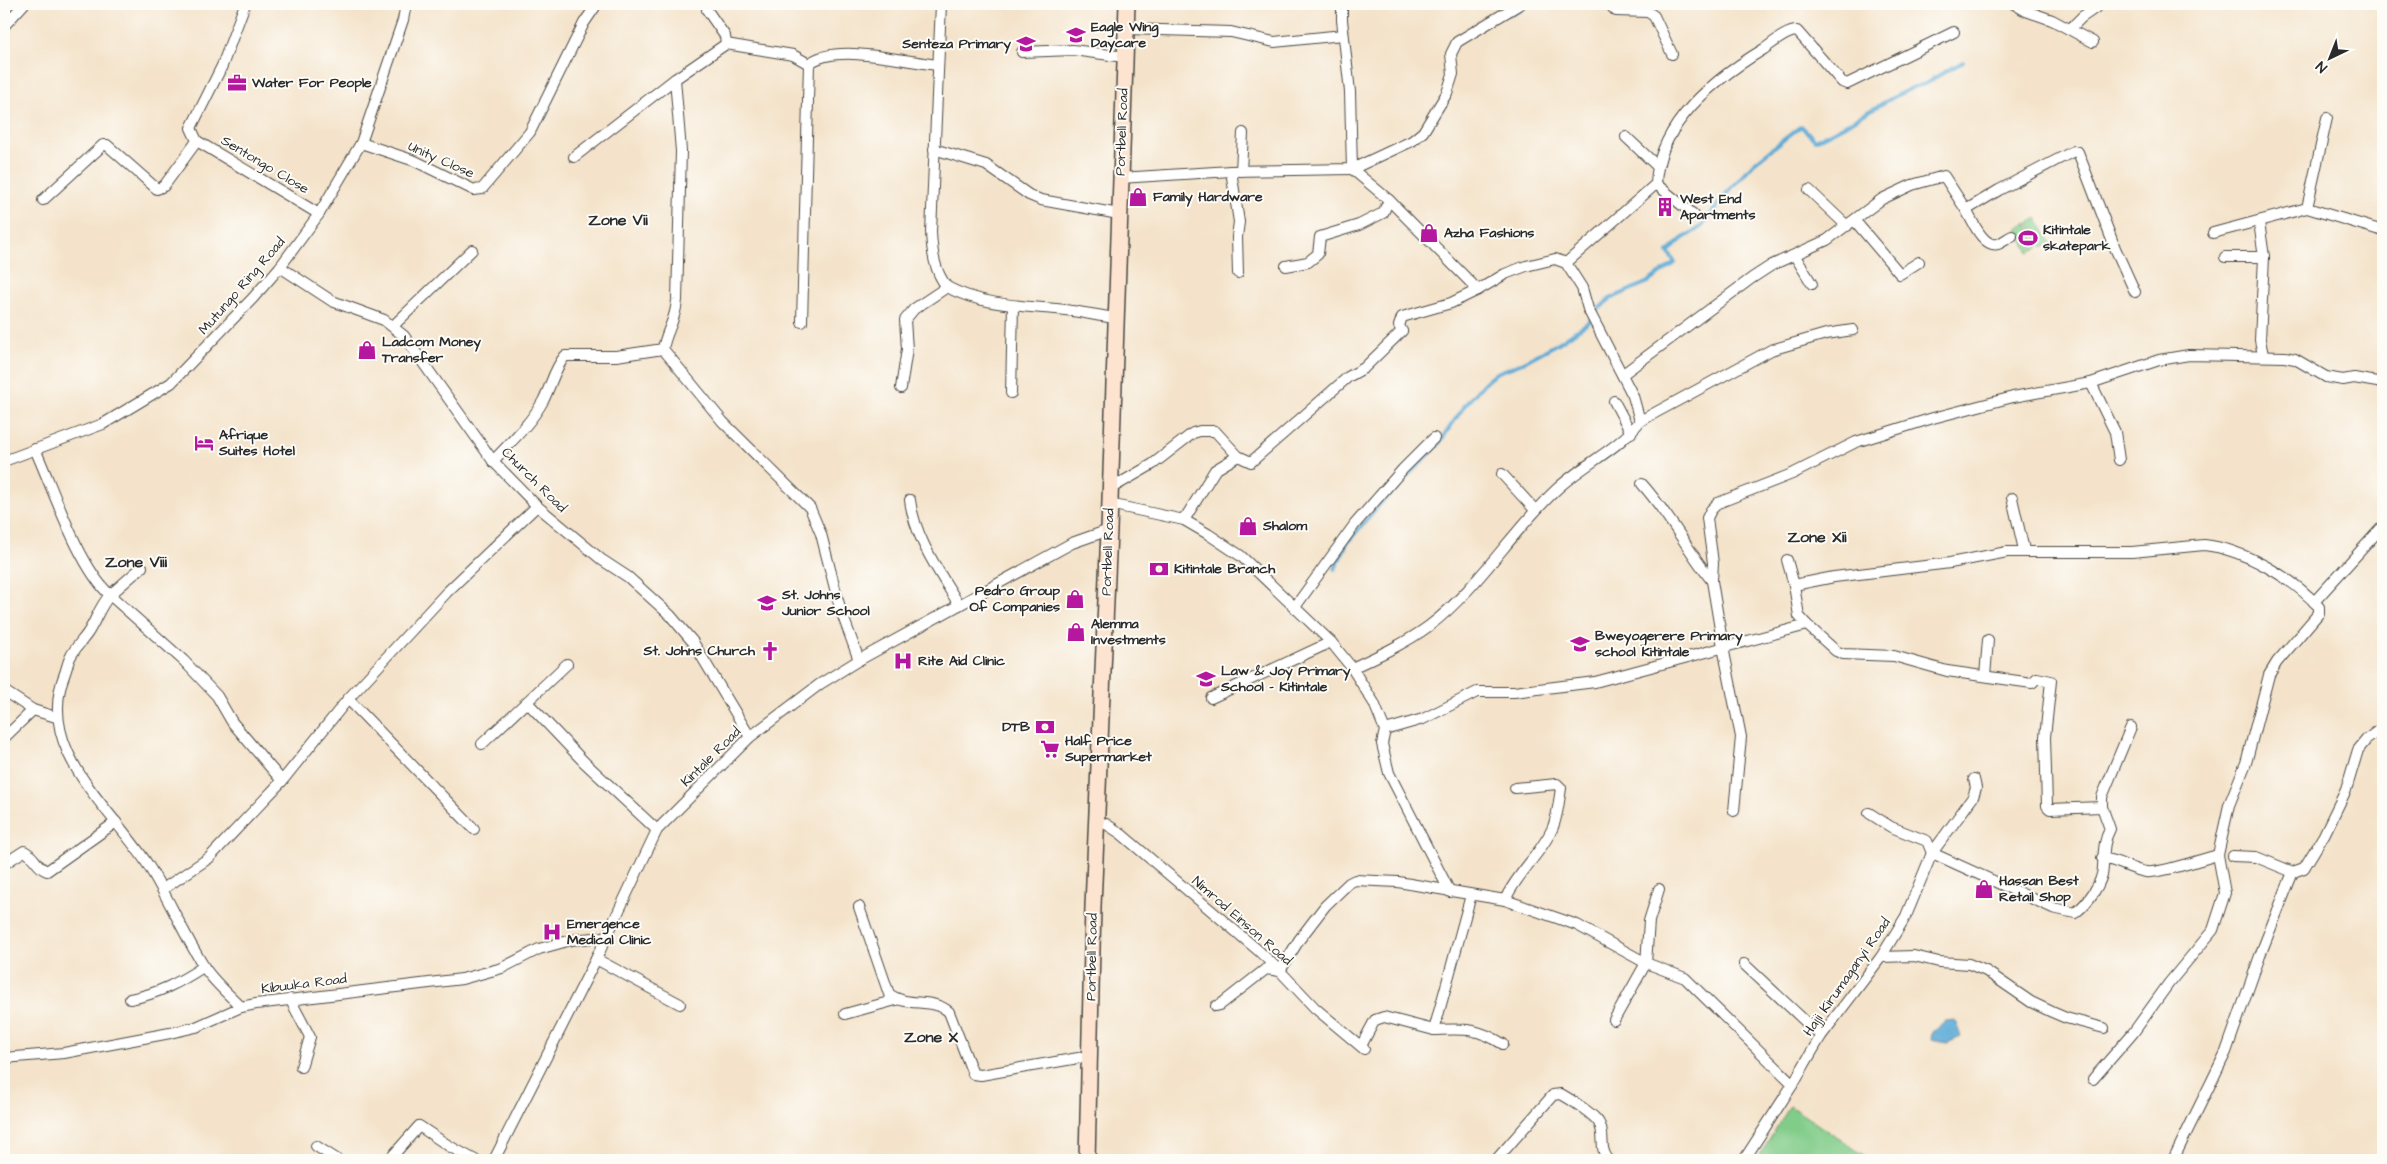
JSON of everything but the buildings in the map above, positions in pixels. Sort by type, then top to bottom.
[{"type":"main road","name":"Portbell Road","points":[[1087,1160],[1096,821],[1109,530],[1120,178],[1128,4]]},
{"type":"street","points":[[4,26],[24,4]]},
{"type":"street","points":[[43,200],[103,145],[107,145],[156,189],[164,186],[197,140],[191,128],[222,66],[245,4]]},
{"type":"street","name":"Mutungo Ring Road","points":[[4,460],[117,417],[171,383],[280,267],[319,214],[361,144],[403,20],[406,4]]},
{"type":"street","name":"Unity Close","points":[[361,144],[415,161],[474,190],[482,189],[530,132],[588,16],[597,4]]},
{"type":"street","points":[[941,4],[934,149],[932,252],[941,279],[956,292],[1013,306],[1067,310],[1116,318]]},
{"type":"street","points":[[1120,178],[1236,171],[1352,169],[1412,141],[1423,132],[1447,93],[1453,74],[1451,54],[1457,42],[1520,4]]},
{"type":"street","points":[[1609,4],[1616,11],[1648,12],[1654,16],[1672,54]]},
{"type":"street","points":[[2014,4],[2070,29],[2093,42]]},
{"type":"street","points":[[2070,29],[2082,17],[2100,4]]},
{"type":"street","points":[[1342,7],[1343,35],[1350,92],[1352,169],[1389,200],[1478,290]]},
{"type":"street","points":[[707,10],[725,36],[726,44]]},
{"type":"street","points":[[1126,29],[1231,32],[1274,42],[1343,35]]},
{"type":"street","points":[[1566,263],[1656,184],[1657,166],[1678,122],[1690,106],[1747,59],[1792,32],[1797,31],[1842,82],[1847,84],[1954,32]]},
{"type":"street","points":[[574,157],[675,79],[726,44],[793,55],[809,64]]},
{"type":"street","points":[[1022,52],[1073,50],[1125,57]]},
{"type":"street","points":[[802,322],[809,64],[815,59],[829,54],[845,53],[938,65]]},
{"type":"street","points":[[675,79],[681,151],[678,300],[677,314],[665,338],[663,349],[723,422],[810,508],[821,534],[840,608],[859,660]]},
{"type":"street","points":[[2307,208],[2327,118]]},
{"type":"street","points":[[1238,273],[1239,222],[1236,171],[1243,133]]},
{"type":"street","points":[[1626,138],[1657,166]]},
{"type":"street","name":"Sentongo Close","points":[[197,140],[319,214]]},
{"type":"street","points":[[934,149],[986,165],[1029,195],[1041,200],[1119,214]]},
{"type":"street","points":[[1966,210],[2069,152],[2077,151],[2135,292]]},
{"type":"street","points":[[1622,374],[1752,278],[1772,265],[1827,240],[1882,199],[1912,185],[1942,176],[1946,178],[1982,236],[1992,244],[2012,236]]},
{"type":"street","points":[[1656,184],[1694,214]]},
{"type":"street","points":[[1809,190],[1851,223],[1900,274],[1919,262]]},
{"type":"street","points":[[1286,266],[1308,262],[1318,254],[1320,237],[1368,222],[1383,213],[1389,200]]},
{"type":"street","points":[[2212,233],[2307,208],[2383,231]]},
{"type":"street","points":[[2259,222],[2264,257],[2260,340],[2263,355]]},
{"type":"street","points":[[393,326],[472,250]]},
{"type":"street","points":[[1795,256],[1812,284]]},
{"type":"street","points":[[2225,257],[2264,257]]},
{"type":"street","points":[[1110,497],[1193,433],[1200,431],[1215,431],[1238,456],[1251,462],[1348,377],[1364,368],[1402,331],[1399,326],[1402,318],[1450,303],[1478,290],[1505,274],[1526,266],[1555,259],[1566,263],[1582,288],[1588,309],[1633,396],[1640,421]]},
{"type":"street","name":"Church Road","points":[[280,267],[332,301],[384,320],[404,336],[493,461],[537,506],[602,560],[628,576],[670,615],[693,642],[750,737]]},
{"type":"street","points":[[901,388],[907,349],[905,320],[914,309],[947,286]]},
{"type":"street","points":[[1011,393],[1013,306]]},
{"type":"street","points":[[1352,668],[1382,654],[1429,627],[1465,592],[1535,510],[1560,486],[1631,433],[1640,421],[1770,350],[1826,334],[1853,330]]},
{"type":"street","points":[[493,461],[520,432],[542,402],[558,365],[565,356],[616,356],[663,349]]},
{"type":"street","points":[[1734,811],[1741,737],[1722,647],[1712,581],[1713,563],[1707,518],[1711,510],[1718,503],[1792,474],[1856,442],[1880,434],[2013,397],[2091,383],[2159,360],[2188,355],[2263,355],[2294,359],[2326,377],[2382,382]]},
{"type":"street","points":[[2091,383],[2113,426],[2118,442],[2119,460]]},
{"type":"street","points":[[1614,401],[1631,433]]},
{"type":"street","points":[[1296,607],[1355,524],[1403,469],[1434,438]]},
{"type":"street","points":[[36,449],[70,529],[97,584],[184,661],[217,696],[232,722],[282,781]]},
{"type":"street","points":[[1184,520],[1215,470],[1238,456]]},
{"type":"street","points":[[1502,474],[1535,510]]},
{"type":"street","points":[[1642,484],[1661,506],[1692,555],[1712,581]]},
{"type":"street","points":[[1110,497],[1184,520],[1241,556],[1331,642],[1352,668],[1374,703],[1386,730],[1382,744],[1389,773],[1450,892]]},
{"type":"street","points":[[2012,498],[2024,550]]},
{"type":"street","points":[[910,500],[912,516],[922,541],[959,605]]},
{"type":"street","points":[[163,889],[209,858],[282,781],[348,699],[447,592],[537,506]]},
{"type":"street","points":[[2314,602],[2383,526]]},
{"type":"street","name":"Kintale Road","points":[[495,1160],[596,959],[657,830],[750,737],[820,684],[859,660],[1072,543],[1109,530]]},
{"type":"street","points":[[1794,585],[1834,577],[1892,571],[2024,550],[2132,552],[2197,545],[2215,546],[2248,558],[2301,589],[2319,607],[2318,613],[2277,662],[2269,675],[2246,763],[2229,805],[2218,855],[2225,893],[2213,930],[2169,983],[2133,1033],[2093,1079]]},
{"type":"street","points":[[1787,560],[1794,585],[1799,616],[1836,651],[1843,654],[1894,656],[1947,671],[2032,683],[2037,678],[2051,681],[2045,737],[2047,806],[2050,809],[2102,807]]},
{"type":"street","points":[[142,567],[110,595],[71,656],[60,683],[56,716],[75,767],[89,789],[134,844],[163,889],[203,966],[241,1007]]},
{"type":"street","points":[[1386,730],[1423,719],[1477,692],[1514,692],[1595,682],[1807,625]]},
{"type":"street","points":[[1985,676],[1988,640]]},
{"type":"street","points":[[1211,698],[1331,642]]},
{"type":"street","points":[[482,744],[567,664]]},
{"type":"street","points":[[4,691],[33,710],[56,716]]},
{"type":"street","points":[[348,699],[474,829]]},
{"type":"street","points":[[527,702],[584,762],[657,830]]},
{"type":"street","points":[[4,738],[33,710]]},
{"type":"street","points":[[1870,813],[1891,827],[1927,841],[1932,853],[2053,908],[2075,913],[2091,897],[2103,869],[2104,839],[2110,830],[2102,807],[2102,797],[2131,727]]},
{"type":"street","points":[[2233,856],[2256,857],[2294,872],[2304,868],[2324,835],[2346,790],[2358,750],[2366,740],[2383,727]]},
{"type":"street","name":"Hajji Kirumaganyi Road","points":[[1744,1160],[1793,1084],[1821,1036],[1882,957],[1906,916],[1932,853],[1973,797],[1976,788],[1974,779]]},
{"type":"street","points":[[1505,900],[1513,882],[1542,845],[1552,828],[1559,805],[1561,788],[1557,784],[1515,788]]},
{"type":"street","name":"Nimrod Einson Road","points":[[1096,821],[1120,833],[1280,971],[1315,1008],[1362,1047],[1376,1020],[1384,1017],[1434,1030]]},
{"type":"street","points":[[4,864],[24,851],[30,854],[43,870],[47,872],[116,822]]},
{"type":"street","points":[[2102,858],[2114,860],[2140,871],[2152,873],[2218,855]]},
{"type":"street","points":[[2173,1160],[2226,1052],[2261,953],[2294,872]]},
{"type":"street","points":[[1216,1006],[1266,969],[1280,971],[1299,940],[1325,906],[1349,882],[1355,880],[1398,882],[1505,900],[1577,924],[1646,963],[1685,978],[1793,1084]]},
{"type":"street","points":[[1614,1020],[1646,963],[1649,921],[1659,889]]},
{"type":"street","points":[[1471,895],[1434,1030],[1467,1028],[1486,1034],[1503,1044]]},
{"type":"street","points":[[859,907],[889,994],[896,1000]]},
{"type":"street","name":"Kibuuka Road","points":[[4,1058],[64,1053],[170,1033],[196,1027],[241,1007],[290,999],[462,979],[502,968],[539,949],[570,940],[605,937]]},
{"type":"street","points":[[1882,957],[1914,956],[1939,962],[1969,964],[1986,971],[2031,1002],[2052,1012],[2066,1018],[2104,1028]]},
{"type":"street","points":[[596,959],[680,1004]]},
{"type":"street","points":[[1744,964],[1821,1036]]},
{"type":"street","points":[[130,999],[152,996],[183,980],[203,966]]},
{"type":"street","points":[[290,999],[310,1037],[301,1067]]},
{"type":"street","points":[[845,1014],[896,1000],[943,1006],[949,1012],[973,1074],[981,1075],[1090,1056]]},
{"type":"street","points":[[1496,1160],[1554,1095],[1561,1094],[1599,1122],[1602,1130],[1602,1149],[1609,1160]]},
{"type":"street","points":[[389,1160],[419,1126],[449,1146],[475,1160]]},
{"type":"street","points":[[316,1146],[338,1160]]},
{"type":"green space","name":"Kitintale skatepark","points":[[2037,218],[2051,243],[2043,248],[2029,223]]},
{"type":"green space","name":"Kitintale skatepark","points":[[2027,223],[2039,248],[2029,253],[2017,228]]},
{"type":"green space","points":[[1790,1106],[1871,1160],[1757,1160]]},
{"type":"water","points":[[1955,1020],[1961,1037],[1947,1043],[1931,1040],[1932,1032],[1945,1021]]},
{"type":"waterway","points":[[1510,15],[1531,4]]},
{"type":"waterway","points":[[1335,569],[1347,543],[1379,505],[1438,445],[1465,405],[1484,383],[1496,373],[1520,364],[1557,344],[1589,322],[1594,313],[1610,299],[1648,282],[1675,263],[1668,252],[1682,239],[1702,226],[1727,193],[1754,163],[1801,126],[1815,140],[1901,93],[1928,83],[1963,62]]},
{"type":"place","name":"Eagle Wing Daycare","points":[[1076,35]]},
{"type":"place","name":"Senteza Primary","points":[[1026,44]]},
{"type":"place","name":"Water For People","points":[[237,83]]},
{"type":"place","name":"Family Hardware","points":[[1138,197]]},
{"type":"place","name":"West End Apartments","points":[[1665,207]]},
{"type":"place","name":"Azha Fashions","points":[[1429,233]]},
{"type":"place","name":"Kitintale skatepark","points":[[2028,238]]},
{"type":"place","name":"Ladcom Money Transfer","points":[[367,350]]},
{"type":"place","name":"Afrique Suites Hotel","points":[[204,443]]},
{"type":"place","name":"Shalom","points":[[1248,526]]},
{"type":"place","name":"Kitintale Branch","points":[[1159,569]]},
{"type":"place","name":"Pedro Group Of Companies","points":[[1075,599]]},
{"type":"place","name":"St. Johns Junior School","points":[[767,603]]},
{"type":"place","name":"Alemma Investments","points":[[1076,632]]},
{"type":"place","name":"Bweyogerere Primary school Kitintale","points":[[1580,644]]},
{"type":"place","name":"St. Johns Church","points":[[770,651]]},
{"type":"place","name":"Rite Aid Clinic","points":[[903,661]]},
{"type":"place","name":"Law & Joy Primary School - Kitintale","points":[[1206,679]]},
{"type":"place","name":"DTB","points":[[1045,727]]},
{"type":"place","name":"Half Price Supermarket","points":[[1050,749]]},
{"type":"place","name":"Hassan Best Retail Shop","points":[[1984,889]]},
{"type":"place","name":"Emergence Medical Clinic","points":[[552,932]]},
{"type":"district","name":"Zone Vii","points":[[618,220]]},
{"type":"district","name":"Zone Xii","points":[[1817,537]]},
{"type":"district","name":"Zone Viii","points":[[136,562]]},
{"type":"district","name":"Zone X","points":[[931,1037]]}]
